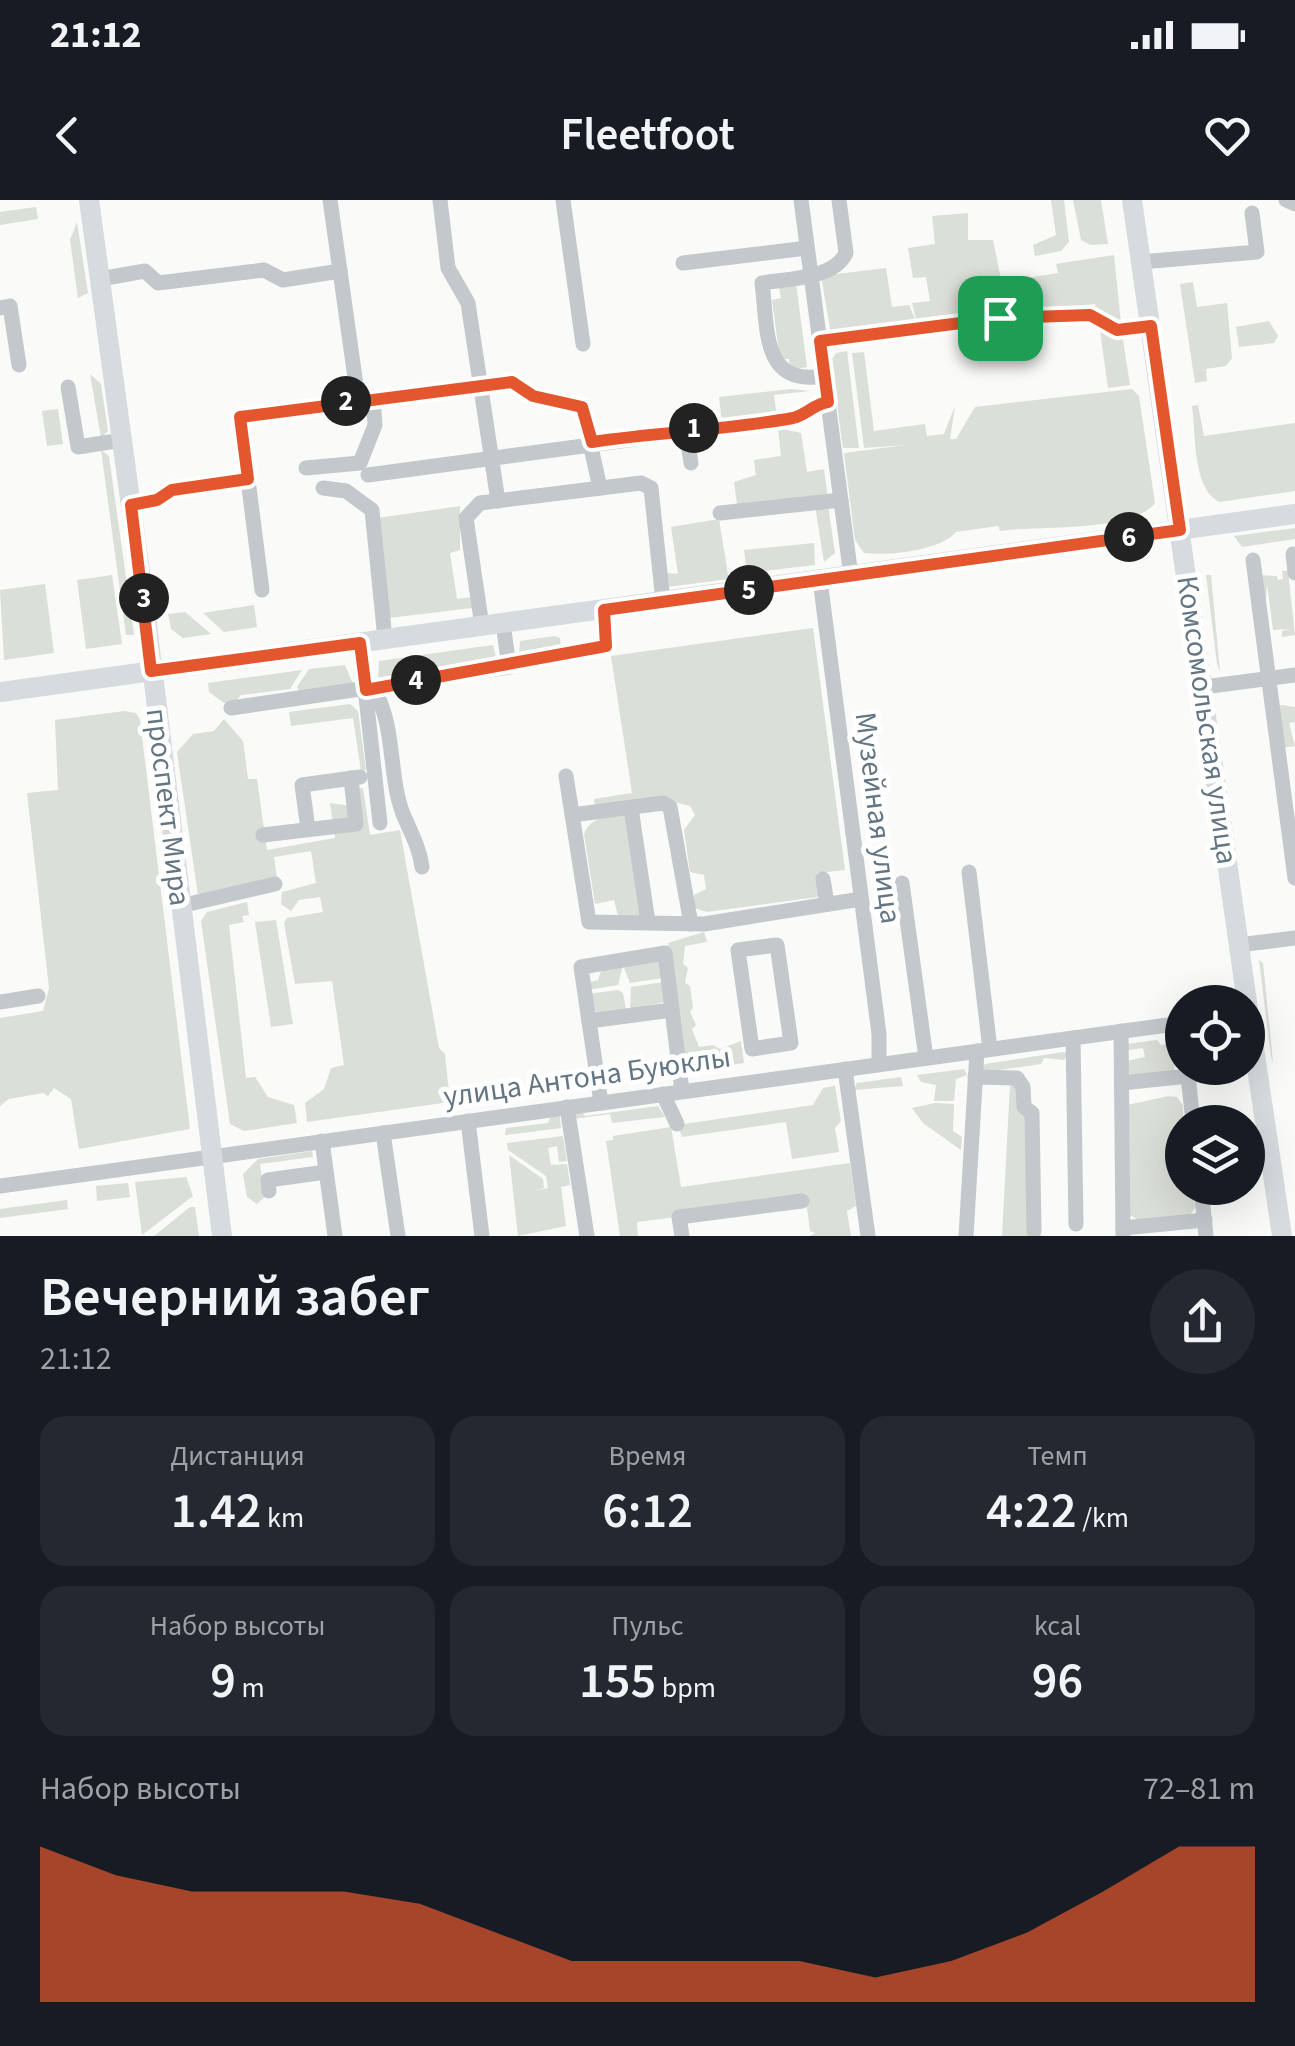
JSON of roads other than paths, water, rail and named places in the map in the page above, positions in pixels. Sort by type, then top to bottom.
[{"type":"main road","name":"проспект Мира","points":[[89,200],[222,1236]]},
{"type":"main road","name":"Комсомольская улица","points":[[1132,200],[1244,985]]},
{"type":"main road","points":[[0,692],[1295,514]]},
{"type":"main road","name":"Комсомольская улица","points":[[1263,1085],[1286,1200],[1282,1236]]},
{"type":"street","points":[[306,468],[360,463],[374,425],[340,271],[330,200]]},
{"type":"street","points":[[440,200],[448,268],[468,303],[498,501]]},
{"type":"street","points":[[563,200],[583,344]]},
{"type":"street","points":[[801,200],[851,576]]},
{"type":"street","points":[[824,376],[795,378],[777,364],[770,349],[762,284],[834,268],[846,254],[839,200]]},
{"type":"street","points":[[1286,200],[1295,204]]},
{"type":"street","points":[[1142,262],[1258,252],[1252,213]]},
{"type":"street","points":[[683,263],[807,248]]},
{"type":"street","points":[[100,279],[145,271],[158,283],[264,270],[282,280],[340,271]]},
{"type":"street","points":[[0,308],[10,306],[19,365]]},
{"type":"street","points":[[820,341],[1000,318],[1090,315],[1117,330],[1151,326]]},
{"type":"street","points":[[262,590],[240,417],[512,382],[533,396],[587,408],[600,488]]},
{"type":"street","points":[[68,387],[78,447],[122,440]]},
{"type":"street","points":[[368,474],[686,428],[799,417],[817,404],[828,402]]},
{"type":"street","points":[[686,428],[691,462]]},
{"type":"street","points":[[131,505],[157,500],[172,490],[248,479]]},
{"type":"street","points":[[231,708],[509,667],[492,625],[466,518],[480,503],[642,483],[651,488],[663,601]]},
{"type":"street","points":[[323,488],[346,491],[372,510],[385,639]]},
{"type":"street","points":[[720,513],[841,500]]},
{"type":"street","points":[[1292,554],[1295,573]]},
{"type":"street","points":[[1252,560],[1290,804],[1295,878]]},
{"type":"street","name":"Музейная улица","points":[[820,580],[878,1064]]},
{"type":"street","points":[[508,661],[606,646],[604,610]]},
{"type":"street","points":[[360,643],[370,690],[380,823]]},
{"type":"street","points":[[1204,687],[1295,676]]},
{"type":"street","points":[[370,690],[385,709],[402,813],[418,841],[422,867]]},
{"type":"street","points":[[308,830],[302,784],[374,776]]},
{"type":"street","points":[[566,776],[589,922],[691,924],[861,899]]},
{"type":"street","points":[[262,835],[356,824],[351,778]]},
{"type":"street","points":[[572,814],[663,803],[673,812],[691,924]]},
{"type":"street","points":[[631,808],[648,922]]},
{"type":"street","points":[[966,1236],[975,1077],[984,1050],[969,872]]},
{"type":"street","points":[[823,879],[827,904]]},
{"type":"street","points":[[902,883],[926,1058]]},
{"type":"street","points":[[180,906],[275,884]]},
{"type":"street","points":[[1238,945],[1295,938]]},
{"type":"street","points":[[777,944],[792,1043],[760,1048],[752,1049],[738,950],[777,944]]},
{"type":"street","points":[[601,1103],[581,967],[665,953],[682,1092]]},
{"type":"street","points":[[0,1002],[38,996]]},
{"type":"street","points":[[589,1022],[672,1010]]},
{"type":"street","name":"улица Антона Буюклы","points":[[0,1186],[1165,1025]]},
{"type":"street","points":[[1121,1031],[1123,1232],[1205,1228]]},
{"type":"street","points":[[1073,1038],[1076,1224]]},
{"type":"street","points":[[760,1048],[764,1080]]},
{"type":"street","points":[[845,1069],[868,1236]]},
{"type":"street","points":[[1122,1083],[1188,1076],[1191,1105]]},
{"type":"street","points":[[975,1077],[1017,1078],[1023,1087],[1024,1107],[1032,1113],[1034,1232]]},
{"type":"street","points":[[664,1094],[677,1124]]},
{"type":"street","points":[[567,1108],[587,1236]]},
{"type":"street","points":[[468,1121],[482,1236]]},
{"type":"street","points":[[382,1132],[398,1236]]},
{"type":"street","points":[[322,1141],[335,1236]]},
{"type":"street","points":[[269,1191],[268,1180],[326,1172]]},
{"type":"street","points":[[682,1236],[679,1217],[802,1202]]}]
